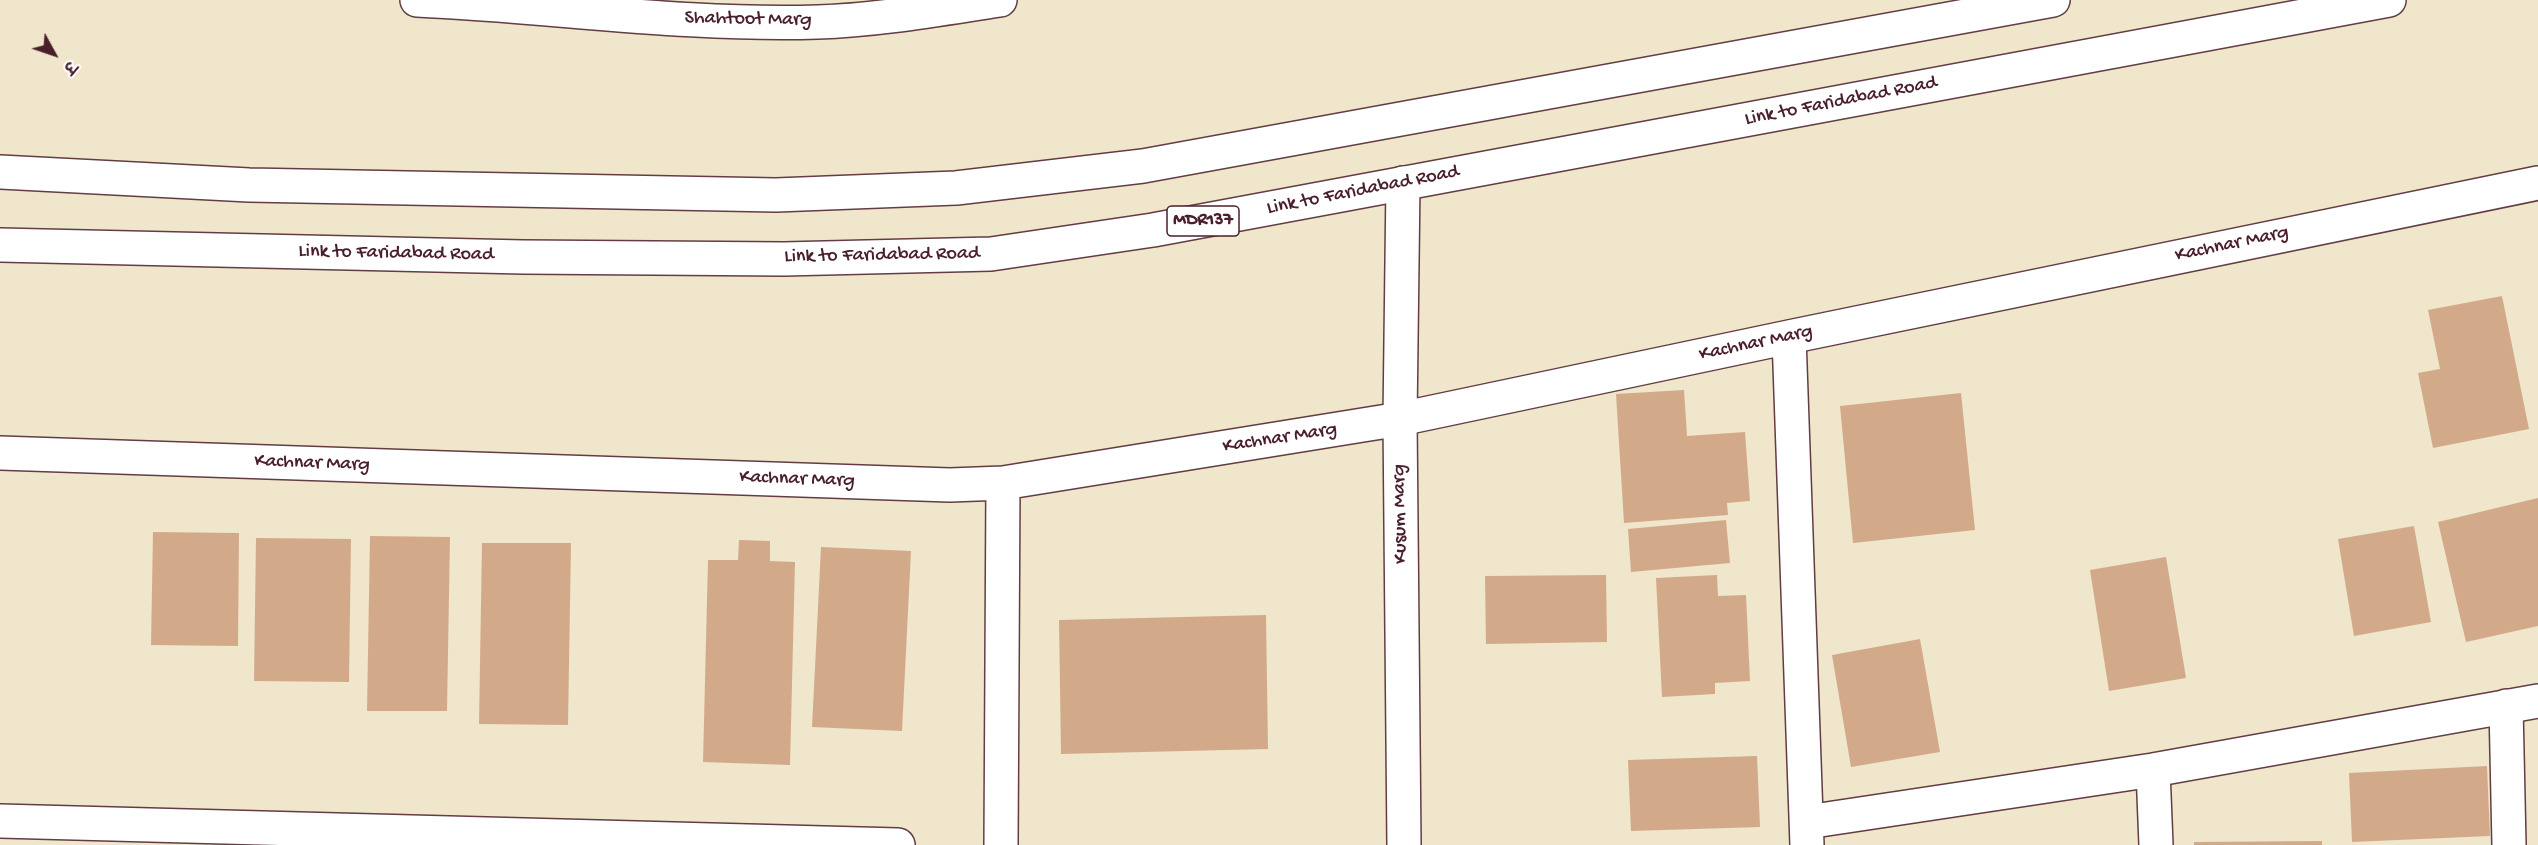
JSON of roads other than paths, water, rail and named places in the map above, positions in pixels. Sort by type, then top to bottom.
[{"type":"street","name":"Shahtoot Marg","points":[[417,0],[472,2],[698,20],[819,22],[918,13],[1000,0]]},
{"type":"street","points":[[0,172],[249,185],[765,195],[956,188],[1143,166],[2053,0]]},
{"type":"street","name":"Link to Faridabad Road","points":[[0,245],[535,257],[784,259],[991,254],[1153,230],[2390,0]]},
{"type":"street","name":"Kusum Marg","points":[[1403,183],[1400,419],[1404,845]]},
{"type":"street","name":"Kachnar Marg","points":[[0,453],[950,485],[1003,483],[1400,419],[2538,183]]},
{"type":"street","points":[[1789,337],[1807,833],[2538,701]]},
{"type":"street","points":[[1001,845],[1003,483]]},
{"type":"street","points":[[2506,706],[2509,845]]},
{"type":"street","points":[[2153,770],[2156,845]]},
{"type":"street","points":[[0,821],[383,838],[898,845]]}]
